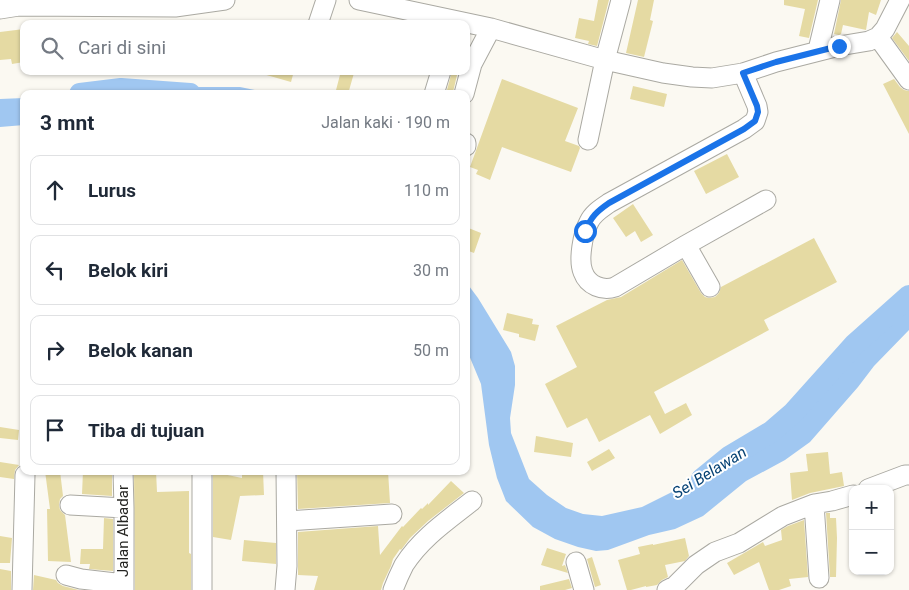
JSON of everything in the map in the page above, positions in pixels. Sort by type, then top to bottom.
[{"type":"street","points":[[0,9],[20,3],[68,15],[104,3],[176,4],[225,0]]},
{"type":"street","points":[[319,20],[326,0]]},
{"type":"street","points":[[359,0],[441,8],[456,20]]},
{"type":"street","points":[[588,140],[605,60],[621,0]]},
{"type":"street","points":[[818,50],[830,0]]},
{"type":"street","points":[[470,24],[491,28],[605,60],[663,73],[712,78],[743,73],[818,50],[869,41],[878,37],[885,29],[900,0]]},
{"type":"street","points":[[470,72],[491,28]]},
{"type":"street","points":[[878,37],[909,80]]},
{"type":"street","points":[[743,73],[757,106],[758,112],[755,121],[598,211],[590,219],[585,231],[582,248],[583,272],[595,286],[608,289],[615,287],[766,200]]},
{"type":"street","points":[[435,90],[440,75]]},
{"type":"street","points":[[465,90],[469,75]]},
{"type":"street","points":[[686,245],[710,287]]},
{"type":"street","points":[[879,485],[909,474]]},
{"type":"street","points":[[22,590],[25,475]]},
{"type":"street","name":"Jalan Albadar","points":[[123,475],[124,587]]},
{"type":"street","points":[[202,475],[202,590]]},
{"type":"street","points":[[285,590],[287,566],[286,475]]},
{"type":"street","points":[[667,590],[675,586],[696,565],[715,552],[739,542],[782,516],[814,504],[849,496]]},
{"type":"street","points":[[393,590],[404,565],[431,532],[472,501]]},
{"type":"street","points":[[814,504],[819,578]]},
{"type":"street","points":[[70,505],[124,508]]},
{"type":"street","points":[[287,521],[392,514]]},
{"type":"street","points":[[576,562],[584,590]]},
{"type":"street","points":[[66,575],[124,587]]},
{"type":"water","points":[[240,87],[255,90],[119,90]]},
{"type":"water","points":[[20,98],[20,125],[0,127],[0,99]]},
{"type":"water","name":"Sei Belawan","points":[[470,287],[511,352],[515,366],[515,385],[510,418],[511,433],[529,479],[566,508],[583,514],[602,516],[642,507],[694,481],[777,426],[833,372],[909,292],[909,330],[874,366],[810,442],[785,460],[746,481],[703,516],[675,529],[649,535],[608,550],[596,551],[555,539],[533,527],[506,501],[497,478],[489,445],[481,384],[470,358]]},
{"type":"building","points":[[598,0],[609,0],[597,46],[588,44],[589,41],[575,38],[579,18],[594,21]]},
{"type":"building","points":[[638,0],[654,0],[650,20],[653,21],[644,57],[626,53]]},
{"type":"building","points":[[784,0],[818,0],[809,38],[799,36],[805,9],[784,5]]},
{"type":"building","points":[[841,0],[881,0],[876,15],[869,12],[866,30],[843,25],[839,35],[834,34]]},
{"type":"building","points":[[20,30],[20,63],[12,64],[11,59],[0,60],[0,32]]},
{"type":"building","points":[[897,32],[909,46],[909,61],[892,38]]},
{"type":"building","points":[[266,75],[293,75],[291,82]]},
{"type":"building","points":[[340,75],[353,75],[349,90],[336,90]]},
{"type":"building","points":[[451,75],[457,75],[453,90],[447,90]]},
{"type":"building","points":[[502,79],[578,108],[565,141],[580,148],[571,172],[502,147],[490,180],[476,174],[478,170],[470,167]]},
{"type":"building","points":[[894,79],[900,87],[909,91],[909,134],[883,84]]},
{"type":"building","points":[[633,86],[667,94],[664,107],[630,99]]},
{"type":"building","points":[[727,154],[739,177],[706,194],[694,171]]},
{"type":"building","points":[[633,204],[653,235],[641,242],[635,231],[626,237],[613,218]]},
{"type":"building","points":[[470,229],[481,233],[474,253],[470,252]]},
{"type":"building","points":[[814,238],[837,282],[764,320],[769,330],[654,392],[665,414],[686,403],[692,415],[660,434],[650,415],[599,442],[587,418],[567,428],[545,384],[577,367],[556,326],[607,300],[621,297],[682,260],[701,293],[705,297],[715,297],[721,287]]},
{"type":"building","points":[[507,313],[533,319],[532,324],[539,325],[535,341],[503,330]]},
{"type":"building","points":[[0,427],[19,430],[18,440],[0,438]]},
{"type":"building","points":[[536,436],[573,443],[571,457],[534,452]]},
{"type":"building","points":[[609,449],[615,458],[592,471],[587,462]]},
{"type":"building","points":[[828,452],[830,474],[842,472],[844,486],[810,493],[792,500],[790,473],[808,471],[806,454]]},
{"type":"building","points":[[0,462],[19,465],[15,470],[14,479],[0,477]]},
{"type":"building","points":[[46,475],[60,475],[63,496],[60,499],[59,505],[60,510],[65,515],[71,562],[48,561],[47,509],[50,509]]},
{"type":"building","points":[[83,475],[112,475],[112,496],[82,494]]},
{"type":"building","points":[[134,475],[156,475],[157,492],[189,491],[191,590],[135,590]]},
{"type":"building","points":[[213,475],[242,478],[242,475],[263,475],[264,495],[240,496],[231,540],[213,537]]},
{"type":"building","points":[[297,475],[388,475],[390,503],[298,509]]},
{"type":"building","points":[[451,481],[464,493],[428,521],[400,549],[393,559],[381,590],[314,590],[318,576],[298,575],[298,532],[378,526],[380,555],[402,526],[421,508],[428,503],[428,505]]},
{"type":"building","points":[[826,513],[830,513],[830,518],[836,518],[836,577],[830,577]]},
{"type":"building","points":[[104,518],[113,519],[113,571],[89,569],[90,564],[80,564],[81,549],[103,549]]},
{"type":"building","points":[[804,520],[808,577],[789,579],[791,586],[779,590],[769,590],[759,562],[734,575],[727,563],[763,542],[765,546],[782,540],[781,530]]},
{"type":"building","points":[[0,536],[12,538],[10,563],[0,563]]},
{"type":"building","points":[[685,538],[689,556],[685,561],[665,565],[668,577],[657,585],[627,590],[618,560],[640,554],[638,547]]},
{"type":"building","points":[[244,540],[276,543],[276,564],[242,561]]},
{"type":"building","points":[[547,548],[566,554],[562,566],[565,565],[568,573],[541,565]]},
{"type":"building","points":[[592,557],[601,585],[595,587],[587,559]]},
{"type":"building","points":[[0,569],[11,571],[11,590],[0,590]]},
{"type":"building","points":[[34,575],[56,580],[63,586],[79,590],[33,590]]},
{"type":"building","points":[[569,579],[572,588],[565,590],[540,590],[540,586]]},
{"type":"waterway","name":"Sei Belawan","points":[[113,90],[135,90]]},
{"type":"waterway","name":"Sei Belawan","points":[[702,479],[729,457],[771,432],[793,413],[854,345],[909,296]]},
{"type":"route","points":[[585,231],[590,219],[609,203],[744,129],[755,121],[758,112],[757,106],[743,73],[818,50],[839,46]]}]
